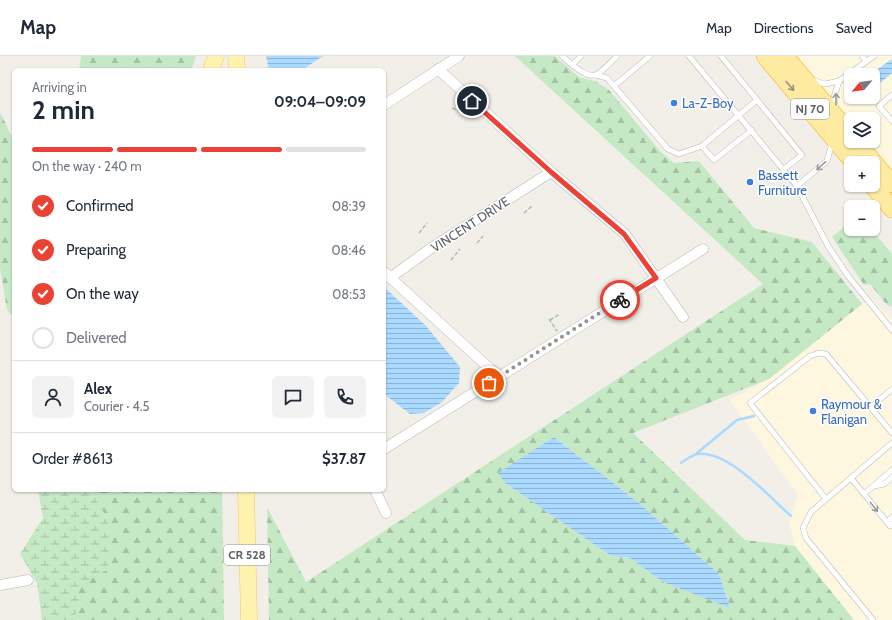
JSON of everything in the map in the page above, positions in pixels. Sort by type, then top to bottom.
[{"type":"highway","name":"NJ 70","points":[[765,56],[848,156]]},
{"type":"highway","name":"NJ 70","points":[[784,56],[844,126]]},
{"type":"highway","points":[[862,148],[892,184]]},
{"type":"highway","points":[[878,192],[892,209]]},
{"type":"main road","points":[[212,68],[216,56]]},
{"type":"main road","points":[[236,56],[237,68]]},
{"type":"main road","name":"CR 528","points":[[246,492],[248,620]]},
{"type":"street","points":[[386,104],[459,56]]},
{"type":"street","points":[[438,69],[551,172],[624,234],[683,317]]},
{"type":"street","name":"VINCENT DRIVE","points":[[387,275],[430,250],[551,172]]},
{"type":"street","points":[[386,448],[703,248]]},
{"type":"street","points":[[387,275],[499,377]]},
{"type":"street","points":[[376,492],[386,513]]},
{"type":"street","points":[[0,585],[28,580]]},
{"type":"lane","points":[[562,56],[572,65],[588,75],[596,75],[607,78],[668,149],[679,154],[702,146],[757,100]]},
{"type":"lane","points":[[572,65],[581,56]]},
{"type":"lane","points":[[596,75],[617,56]]},
{"type":"lane","points":[[614,86],[650,56]]},
{"type":"lane","points":[[689,56],[797,186],[832,252],[848,276],[892,330]]},
{"type":"lane","points":[[721,56],[802,155],[784,169]]},
{"type":"lane","points":[[862,56],[866,61]]},
{"type":"lane","points":[[802,77],[825,84],[839,81],[874,56]]},
{"type":"lane","points":[[837,118],[834,96],[839,81]]},
{"type":"lane","points":[[892,95],[880,106],[892,121]]},
{"type":"lane","points":[[702,146],[714,160],[752,130]]},
{"type":"lane","points":[[797,186],[826,161],[833,138]]},
{"type":"lane","points":[[826,500],[750,402],[810,356],[819,353],[826,354],[872,407],[892,433]]},
{"type":"lane","points":[[872,407],[892,389]]},
{"type":"lane","points":[[873,620],[806,538],[803,528],[811,512],[892,443]]},
{"type":"lane","points":[[864,494],[892,470]]},
{"type":"lane","points":[[873,486],[884,484],[892,477]]},
{"type":"lane","points":[[851,478],[889,523],[892,517]]},
{"type":"path","points":[[452,108],[463,112]]},
{"type":"path","points":[[524,213],[532,206]]},
{"type":"path","points":[[419,233],[426,223]]},
{"type":"path","points":[[477,243],[483,236]]},
{"type":"path","points":[[451,260],[460,249]]},
{"type":"path","points":[[560,314],[550,320],[561,338]]},
{"type":"shaded area","points":[[797,56],[892,56],[892,171],[873,148],[880,148],[880,112],[844,113]]},
{"type":"shaded area","points":[[872,299],[892,320],[892,620],[854,620],[795,546],[789,523],[798,495],[730,400],[769,379],[862,304]]},
{"type":"green space","points":[[81,56],[196,56],[192,68],[79,68]]},
{"type":"green space","points":[[515,56],[555,56],[579,77],[595,81],[609,90],[660,151],[674,163],[699,161],[754,228],[812,242],[862,304],[769,379],[633,433],[745,540],[795,546],[854,620],[269,620],[267,507],[306,582],[763,284]],"holes":[[[554,437],[640,504],[719,574],[730,607],[663,582],[630,558],[611,556],[505,483],[499,473]]]},
{"type":"green space","points":[[0,112],[12,137],[12,315],[7,310],[0,268]]},
{"type":"green space","points":[[844,227],[844,236],[877,236],[892,254],[892,307],[887,305],[870,284],[864,285],[832,237]]},
{"type":"green space","points":[[38,492],[93,492],[108,521],[109,569],[76,587],[81,607],[71,620],[42,620],[37,583],[20,554],[43,518]]},
{"type":"green space","points":[[93,492],[222,492],[224,620],[71,620],[81,607],[76,587],[108,521]]},
{"type":"water","points":[[266,56],[323,56],[305,68],[269,68]]},
{"type":"water","points":[[892,59],[892,73],[880,83],[879,68]]},
{"type":"water","points":[[386,289],[426,326],[460,367],[459,383],[442,402],[424,413],[410,414],[386,396]]},
{"type":"water","points":[[554,437],[640,504],[719,574],[730,608],[663,582],[630,558],[611,556],[505,483],[498,473]]},
{"type":"waterway","points":[[697,453],[737,420],[754,416]]},
{"type":"waterway","points":[[681,463],[697,454],[709,455],[722,459],[748,476],[791,516]]},
{"type":"way so far","points":[[489,383],[620,300]]},
{"type":"place","name":"La-Z-Boy","points":[[674,103]]},
{"type":"place","name":"Bassett Furniture","points":[[750,182]]},
{"type":"place","name":"Raymour & Flanigan","points":[[813,411]]},
{"type":"route","points":[[472,101],[551,172],[624,234],[656,278],[620,300]]}]
